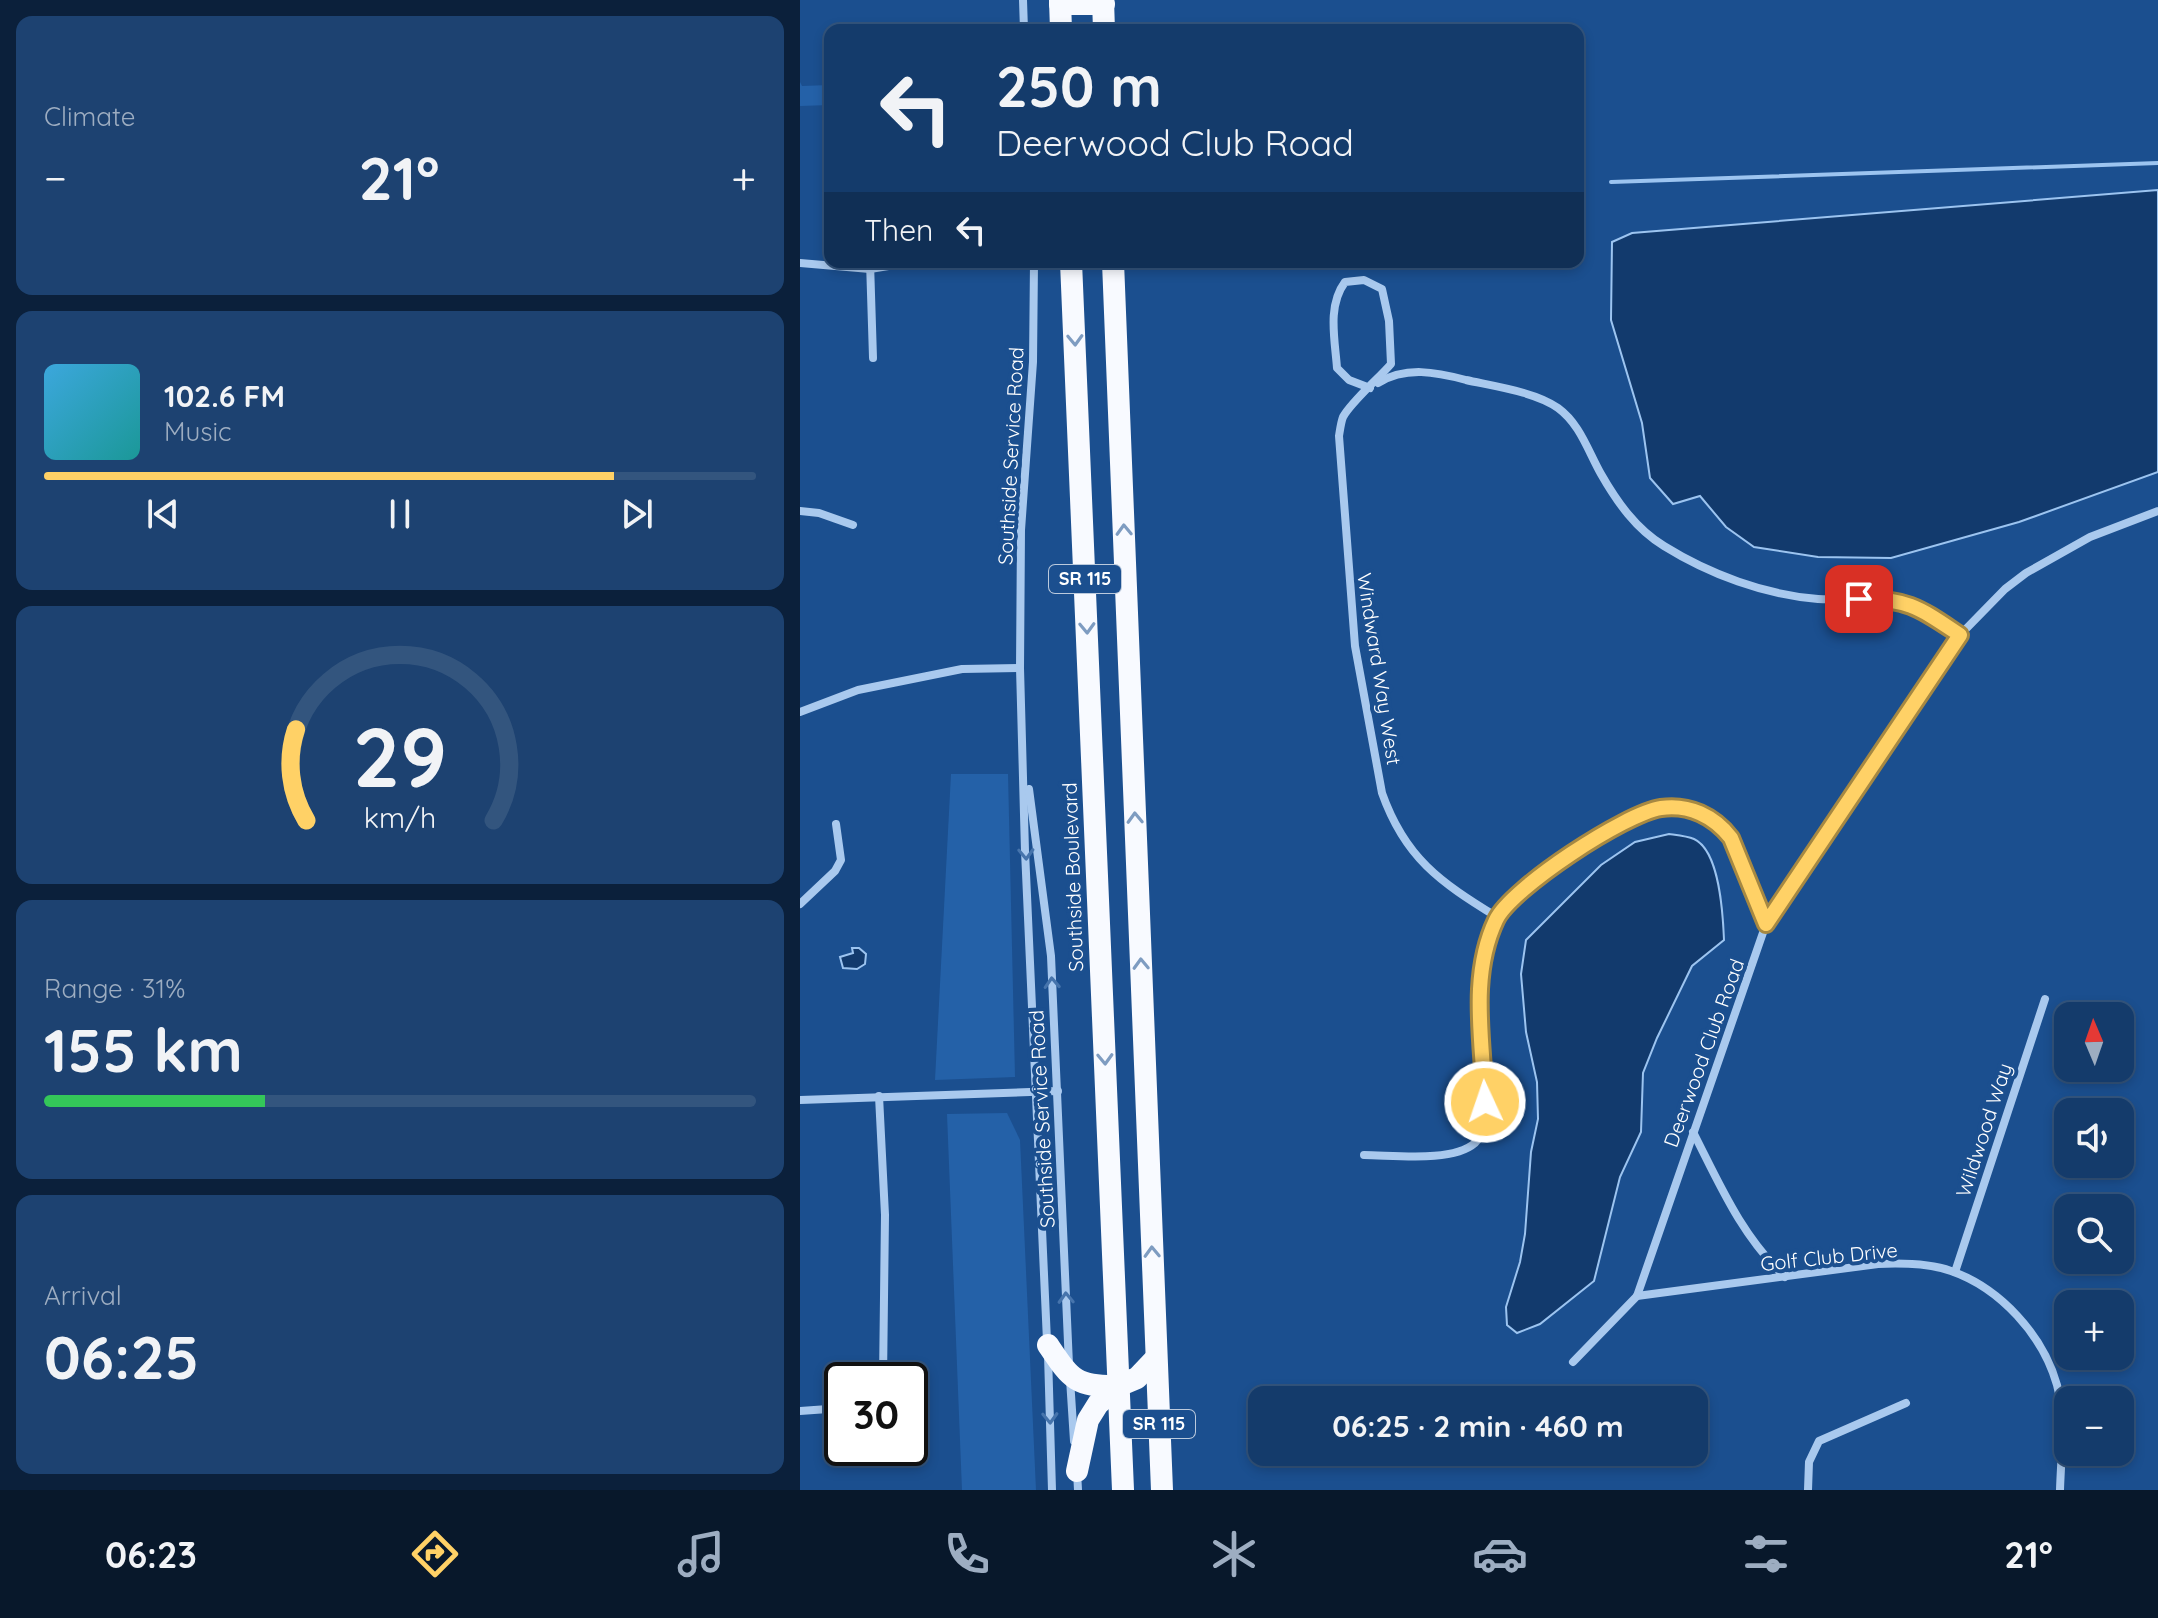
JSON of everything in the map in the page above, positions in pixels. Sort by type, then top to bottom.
[{"type":"highway","points":[[1061,24],[1060,2],[1104,2],[1104,24]]},
{"type":"highway","name":"Southside Boulevard","points":[[1071,268],[1123,1490]]},
{"type":"highway","name":"SR 115","points":[[1113,268],[1162,1490]]},
{"type":"highway","points":[[1048,1345],[1069,1376],[1092,1387],[1118,1386]]},
{"type":"highway","points":[[1077,1480],[1088,1420],[1098,1404],[1118,1386],[1137,1378],[1156,1358]]},
{"type":"street","points":[[1023,0],[1024,24]]},
{"type":"street","points":[[800,263],[824,264]]},
{"type":"street","points":[[870,268],[873,358]]},
{"type":"street","name":"Southside Service Road","points":[[1034,268],[1033,362],[1021,530],[1020,668],[1052,1490]]},
{"type":"street","points":[[1370,388],[1391,364],[1389,321],[1382,289],[1364,280],[1345,282],[1336,293],[1334,312],[1337,368],[1349,380],[1370,388],[1395,375],[1414,371],[1446,375],[1544,400],[1559,409],[1579,432],[1620,506],[1661,545],[1724,576],[1785,595],[1816,599],[1898,600],[1919,608],[1960,635]]},
{"type":"street","name":"Windward Way West","points":[[1370,388],[1343,417],[1339,436],[1355,646],[1382,793],[1405,841],[1431,873],[1497,917]]},
{"type":"street","points":[[800,511],[819,513],[853,525]]},
{"type":"street","name":"Deerwood Club Road","points":[[1573,1362],[1637,1296],[1766,924],[1960,635],[2005,589],[2026,573],[2090,537],[2158,511]]},
{"type":"street","points":[[800,712],[858,690],[935,674],[962,669],[1020,668]]},
{"type":"street","name":"Southside Service Road","points":[[1024,748],[1051,956],[1069,1376],[1077,1480]]},
{"type":"street","points":[[1364,1155],[1430,1156],[1473,1145],[1482,1135],[1485,1120],[1480,977],[1497,917],[1521,890],[1569,856],[1647,811],[1674,807],[1693,810],[1721,826],[1741,859],[1766,924]]},
{"type":"street","points":[[800,904],[835,871],[841,860],[836,824]]},
{"type":"street","name":"Wildwood Way","points":[[1955,1272],[2045,999]]},
{"type":"street","points":[[800,1100],[1058,1091]]},
{"type":"street","points":[[879,1096],[885,1215],[883,1362]]},
{"type":"street","points":[[1693,1132],[1744,1231],[1762,1255],[1785,1277]]},
{"type":"street","name":"Golf Club Drive","points":[[1637,1296],[1900,1263],[1955,1272],[1977,1283],[2014,1312],[2037,1341],[2057,1385],[2062,1428],[2060,1490]]},
{"type":"street","points":[[1808,1490],[1809,1462],[1819,1441],[1906,1403]]},
{"type":"street","points":[[800,1411],[824,1409]]},
{"type":"shaded area","points":[[800,82],[802,86],[824,85],[824,105],[800,106]]},
{"type":"shaded area","points":[[2158,190],[2158,472],[2019,522],[1891,558],[1818,557],[1754,547],[1726,527],[1700,496],[1673,504],[1650,478],[1642,423],[1611,320],[1612,242],[1632,233]]},
{"type":"shaded area","points":[[951,774],[1008,774],[1015,1077],[935,1080]]},
{"type":"shaded area","points":[[1669,834],[1694,839],[1710,856],[1723,915],[1724,940],[1692,966],[1643,1073],[1641,1132],[1620,1177],[1594,1281],[1540,1324],[1517,1333],[1507,1325],[1506,1307],[1525,1234],[1531,1152],[1538,1119],[1537,1082],[1526,1032],[1521,974],[1526,940],[1601,865],[1635,842]]},
{"type":"shaded area","points":[[852,948],[859,948],[866,954],[865,964],[857,969],[843,968],[840,957],[853,953]]},
{"type":"shaded area","points":[[1007,1113],[1020,1140],[1036,1490],[962,1490],[947,1114]]},
{"type":"waterway","points":[[1611,182],[2158,163]]},
{"type":"route","points":[[1485,1102],[1480,977],[1489,937],[1497,917],[1521,890],[1557,864],[1647,811],[1663,807],[1693,810],[1709,816],[1731,838],[1766,924],[1960,635],[1919,608],[1898,600],[1859,599]]}]
